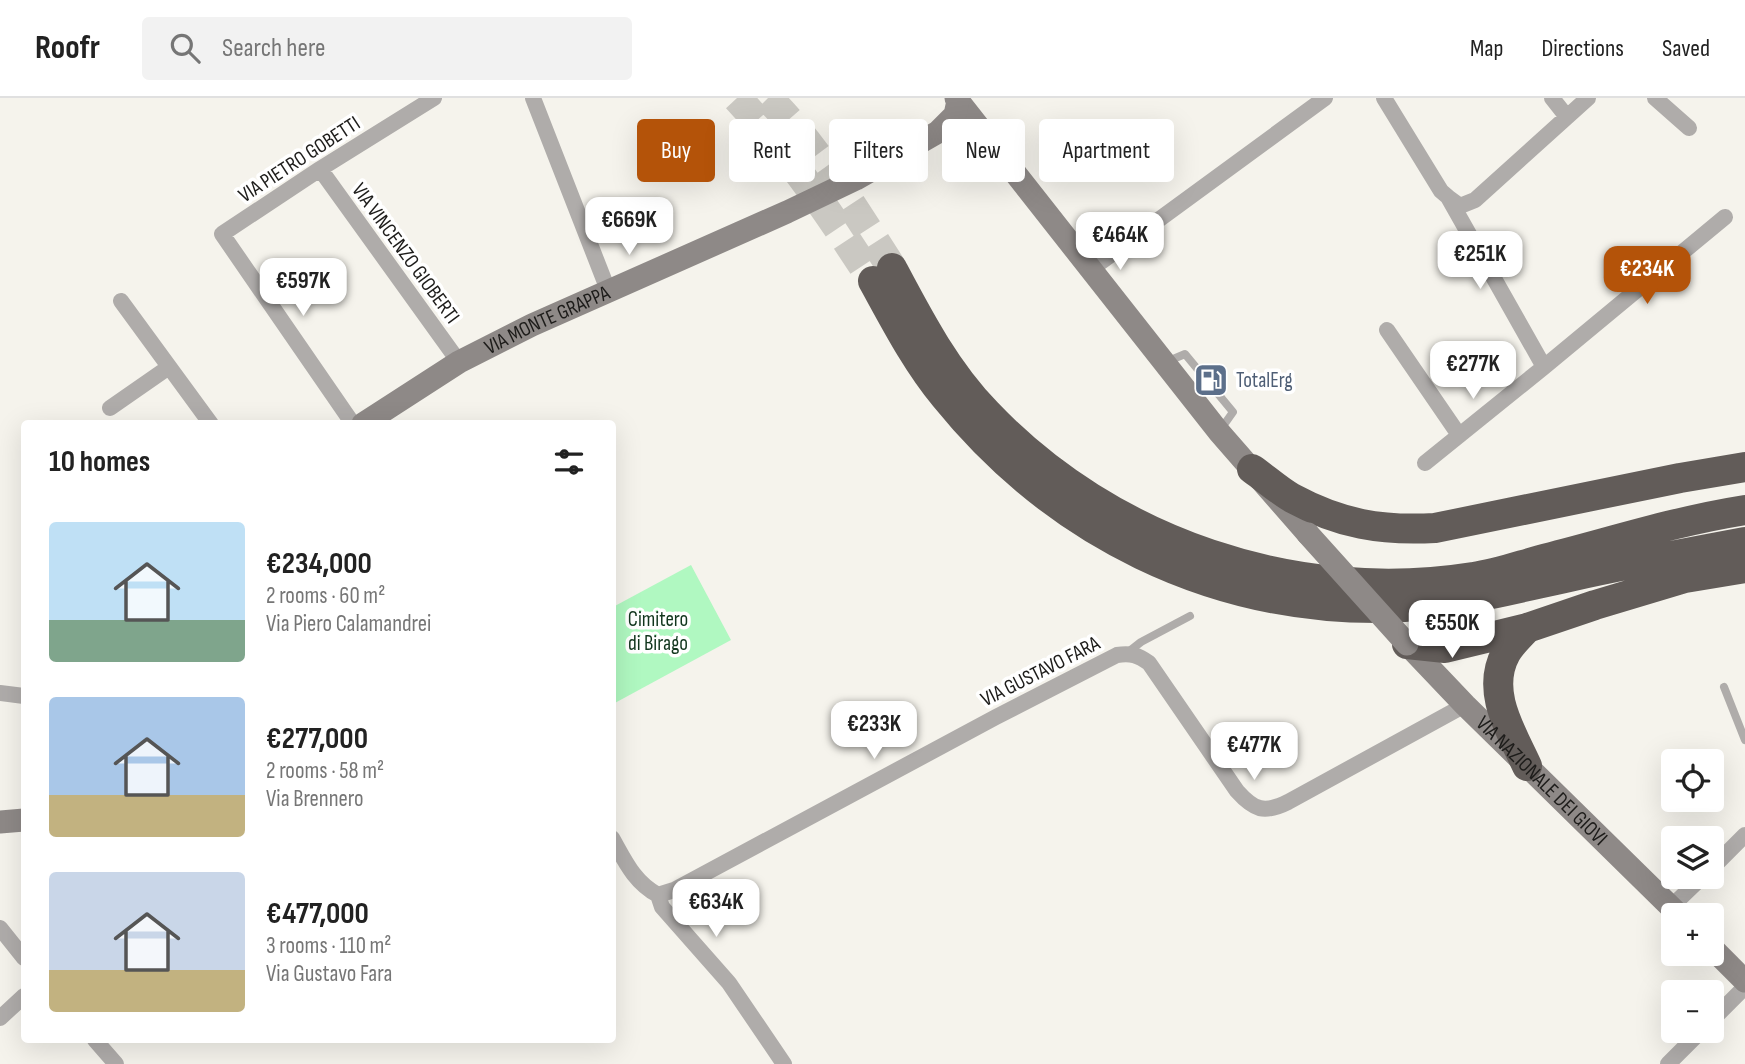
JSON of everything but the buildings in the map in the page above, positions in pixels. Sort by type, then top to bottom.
[{"type":"highway","points":[[1745,510],[1679,523],[1476,577],[1433,582],[1335,582],[1287,575],[1234,562],[1180,545],[1122,517],[1073,487],[1029,453],[986,412],[882,274],[918,361],[976,432],[1013,469],[1055,504],[1101,533],[1191,576],[1236,591],[1272,600],[1309,604],[1388,608],[1420,605],[1477,597],[1639,561],[1745,542]]},
{"type":"highway","points":[[1252,469],[1290,497],[1353,523],[1408,529],[1436,528],[1745,467]]},
{"type":"highway","points":[[1407,644],[1445,648],[1527,628],[1685,578],[1745,568]]},
{"type":"highway","points":[[1527,628],[1506,653],[1497,675],[1499,704],[1527,766]]},
{"type":"main road","name":"VIA MONTE GRAPPA","points":[[369,420],[458,362],[608,290],[856,179],[927,139],[939,118],[959,99]]},
{"type":"main road","points":[[959,99],[1090,270],[1219,432],[1252,469]]},
{"type":"main road","name":"VIA NAZIONALE DEI GIOVI","points":[[1252,469],[1407,644],[1465,705],[1667,903]]},
{"type":"main road","points":[[0,822],[21,820]]},
{"type":"main road","points":[[1724,960],[1745,981]]},
{"type":"street","name":"VIA PIETRO GOBETTI","points":[[351,420],[222,234],[434,98]]},
{"type":"street","points":[[533,98],[608,290]]},
{"type":"street","points":[[1090,270],[1325,98]]},
{"type":"street","points":[[1384,98],[1441,191],[1460,206],[1475,200],[1588,98]]},
{"type":"street","points":[[1552,98],[1567,117]]},
{"type":"street","points":[[1656,98],[1689,128]]},
{"type":"street","name":"VIA VINCENZO GIOBERTI","points":[[320,169],[458,362]]},
{"type":"street","points":[[1448,197],[1544,367]]},
{"type":"street","points":[[1425,463],[1725,217]]},
{"type":"street","points":[[121,301],[208,420]]},
{"type":"street","points":[[1387,330],[1459,435]]},
{"type":"street","points":[[110,408],[169,367]]},
{"type":"street","name":"VIA GUSTAVO FARA","points":[[658,895],[674,890],[1104,661],[1127,653],[1138,655],[1149,663],[1237,791],[1249,804],[1263,810],[1288,802],[1465,705]]},
{"type":"street","points":[[0,692],[21,696]]},
{"type":"street","points":[[1724,856],[1745,835]]},
{"type":"street","points":[[616,845],[633,876],[658,895],[662,907],[729,983],[783,1064]]},
{"type":"street","points":[[1681,903],[1692,889]]},
{"type":"street","points":[[0,928],[21,954]]},
{"type":"street","points":[[1724,1008],[1745,987]]},
{"type":"street","points":[[0,1018],[21,999]]},
{"type":"street","points":[[98,1043],[116,1064]]},
{"type":"street","points":[[1668,1064],[1689,1043]]},
{"type":"lane","points":[[1127,653],[1141,642],[1190,616]]},
{"type":"lane","points":[[1724,687],[1745,740]]},
{"type":"green space","name":"Cimitero di Birago","points":[[691,565],[731,640],[616,702],[616,605]]},
{"type":"tunnel","points":[[737,98],[809,186],[873,281]]},
{"type":"tunnel","points":[[768,98],[819,158],[892,268]]},
{"type":"place","name":"TotalErg","points":[[1211,380]]}]
